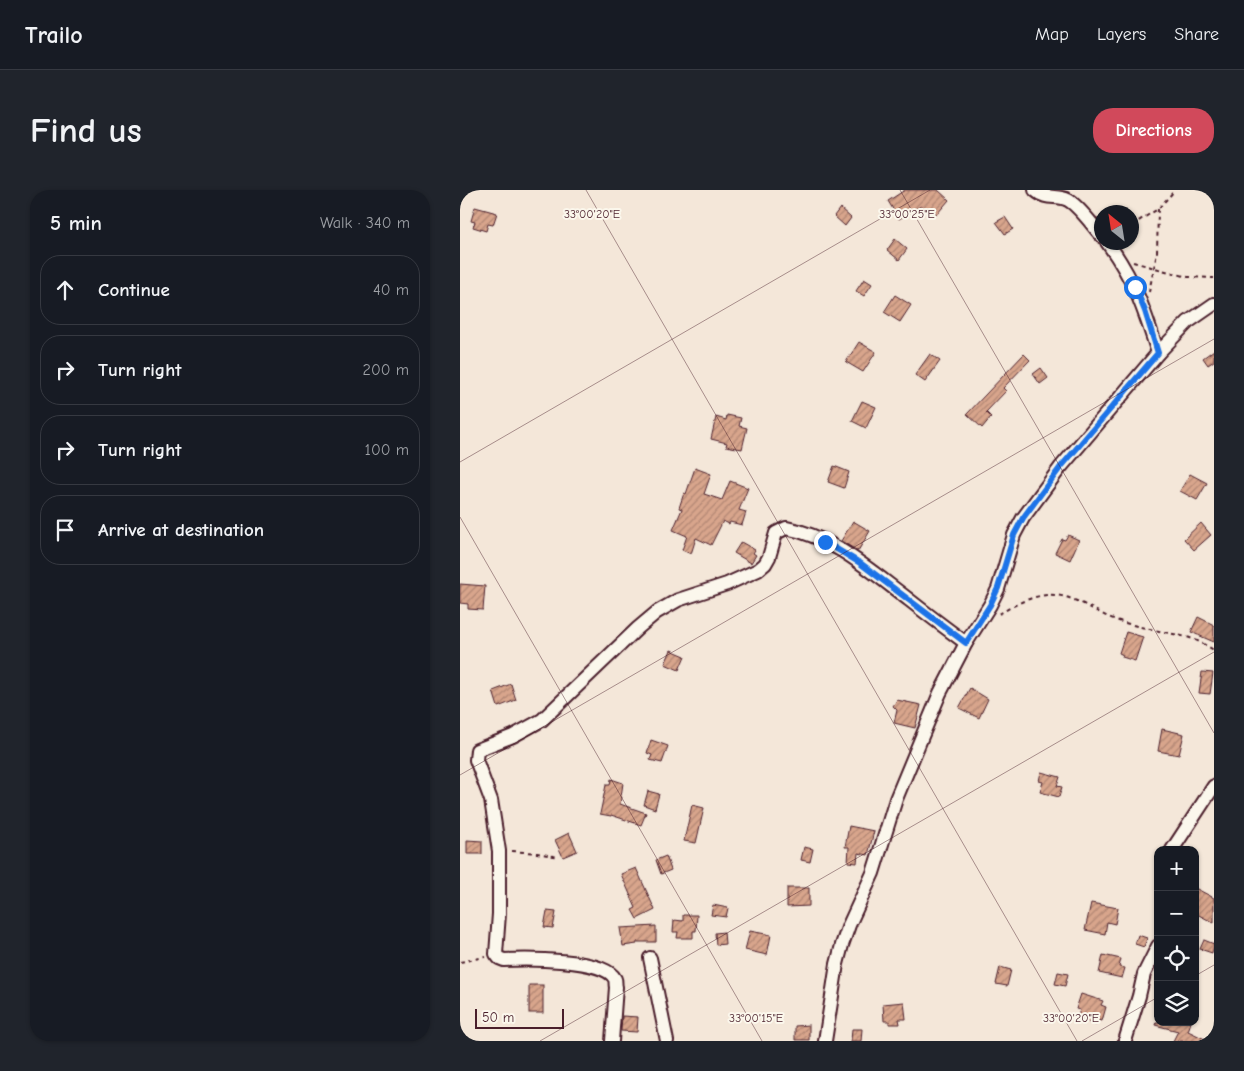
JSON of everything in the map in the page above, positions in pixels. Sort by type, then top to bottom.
[{"type":"street","points":[[1035,190],[1046,198],[1069,200],[1094,227]]},
{"type":"street","points":[[1113,250],[1135,287],[1145,311],[1158,353]]},
{"type":"street","points":[[825,1041],[837,964],[844,938],[873,873],[896,799],[940,693],[998,588],[1014,535],[1023,518],[1060,468],[1158,353],[1188,322],[1214,304]]},
{"type":"street","points":[[612,1041],[616,987],[614,978],[609,973],[584,964],[564,960],[504,960],[496,954],[499,914],[499,851],[491,800],[476,760],[477,750],[528,729],[542,720],[657,612],[678,600],[727,584],[758,570],[769,557],[774,536],[780,530],[786,528],[809,535],[843,552],[966,643]]},
{"type":"street","points":[[1175,846],[1214,786]]},
{"type":"street","points":[[1125,1041],[1144,974],[1154,954]]},
{"type":"street","points":[[650,958],[667,1041]]},
{"type":"path","points":[[1139,221],[1158,209],[1175,190]]},
{"type":"path","points":[[1145,311],[1158,239],[1158,209]]},
{"type":"path","points":[[1119,259],[1188,276],[1214,278]]},
{"type":"path","points":[[997,615],[1027,600],[1046,595],[1056,595],[1081,603],[1114,619],[1188,637],[1214,650]]},
{"type":"path","points":[[499,851],[525,851],[559,857]]},
{"type":"path","points":[[460,962],[496,954]]},
{"type":"building","points":[[905,190],[938,190],[949,200],[937,214],[935,212],[932,215],[921,206],[899,219],[888,201]]},
{"type":"building","points":[[475,207],[497,213],[493,225],[488,224],[486,231],[473,227],[475,222],[471,221]]},
{"type":"building","points":[[840,208],[851,218],[845,226],[834,216]]},
{"type":"building","points":[[1005,217],[1013,229],[1005,234],[996,222]]},
{"type":"building","points":[[895,239],[907,249],[899,260],[887,250]]},
{"type":"building","points":[[864,279],[872,284],[864,296],[856,291]]},
{"type":"building","points":[[895,295],[911,305],[900,322],[884,312]]},
{"type":"building","points":[[859,342],[876,352],[863,372],[846,362]]},
{"type":"building","points":[[1214,350],[1214,361],[1208,365],[1203,358]]},
{"type":"building","points":[[930,354],[940,361],[925,382],[915,375]]},
{"type":"building","points":[[1024,354],[1030,360],[1003,388],[1006,391],[986,412],[991,417],[982,428],[967,414]]},
{"type":"building","points":[[1041,368],[1048,378],[1040,384],[1033,374]]},
{"type":"building","points":[[862,401],[876,407],[866,428],[852,421]]},
{"type":"building","points":[[727,415],[741,418],[739,426],[747,428],[742,449],[726,446],[727,443],[711,439],[716,417],[726,420]]},
{"type":"building","points":[[834,466],[849,472],[844,488],[828,482]]},
{"type":"building","points":[[695,468],[711,474],[704,494],[722,500],[730,481],[748,488],[739,510],[746,512],[742,525],[730,522],[729,524],[723,521],[711,545],[696,538],[691,554],[682,550],[687,536],[673,530],[682,509],[679,508],[684,493],[686,494]]},
{"type":"building","points":[[1190,474],[1207,483],[1197,500],[1180,491]]},
{"type":"building","points":[[853,521],[870,531],[858,551],[841,541]]},
{"type":"building","points":[[1201,523],[1211,535],[1194,550],[1184,539]]},
{"type":"building","points":[[1068,535],[1079,540],[1070,560],[1055,553],[1062,539],[1065,540]]},
{"type":"building","points":[[741,542],[755,550],[753,553],[756,555],[751,563],[734,553]]},
{"type":"building","points":[[460,584],[485,586],[483,610],[468,609],[468,604],[460,603]]},
{"type":"building","points":[[1198,617],[1214,625],[1214,642],[1191,632]]},
{"type":"building","points":[[1126,632],[1143,637],[1135,661],[1122,657],[1123,655],[1119,653]]},
{"type":"building","points":[[671,650],[685,656],[679,670],[665,664]]},
{"type":"building","points":[[1202,672],[1213,673],[1210,694],[1199,693]]},
{"type":"building","points":[[511,684],[516,700],[498,707],[493,691]]},
{"type":"building","points":[[970,688],[988,699],[979,718],[959,708]]},
{"type":"building","points":[[897,700],[921,705],[915,728],[894,723],[897,710],[893,706]]},
{"type":"building","points":[[1162,729],[1184,734],[1179,755],[1158,751]]},
{"type":"building","points":[[651,740],[668,746],[662,763],[650,760],[652,755],[647,753]]},
{"type":"building","points":[[1041,772],[1060,777],[1057,786],[1062,787],[1059,797],[1040,792],[1043,782],[1039,781]]},
{"type":"building","points":[[611,779],[623,783],[620,804],[646,813],[641,825],[611,815],[600,814],[606,785],[610,785]]},
{"type":"building","points":[[648,791],[659,794],[655,809],[644,805]]},
{"type":"building","points":[[692,805],[704,808],[696,843],[684,841]]},
{"type":"building","points":[[849,826],[874,831],[868,855],[858,853],[857,863],[848,862],[849,847],[845,847]]},
{"type":"building","points":[[569,833],[577,851],[563,857],[555,840]]},
{"type":"building","points":[[467,840],[482,841],[482,854],[467,854]]},
{"type":"building","points":[[804,847],[813,849],[810,862],[801,860]]},
{"type":"building","points":[[666,856],[671,870],[661,874],[656,860]]},
{"type":"building","points":[[636,868],[655,910],[637,919],[632,910],[636,908],[621,874]]},
{"type":"building","points":[[787,888],[809,888],[809,906],[787,907]]},
{"type":"building","points":[[1199,890],[1214,898],[1214,923],[1199,915]]},
{"type":"building","points":[[1091,903],[1118,908],[1115,924],[1107,922],[1105,934],[1085,930]]},
{"type":"building","points":[[713,905],[728,908],[726,917],[711,915]]},
{"type":"building","points":[[547,911],[556,912],[553,928],[544,927]]},
{"type":"building","points":[[683,915],[697,915],[696,931],[693,931],[693,938],[677,938],[678,932],[673,932],[674,920],[683,921]]},
{"type":"building","points":[[656,926],[656,942],[637,942],[637,944],[623,946],[620,928]]},
{"type":"building","points":[[750,931],[771,935],[767,955],[745,950]]},
{"type":"building","points":[[724,932],[725,944],[716,945],[715,933]]},
{"type":"building","points":[[1138,935],[1147,938],[1144,947],[1135,944]]},
{"type":"building","points":[[1204,940],[1214,944],[1212,953],[1200,949]]},
{"type":"building","points":[[1103,955],[1121,959],[1119,967],[1125,968],[1122,978],[1099,973]]},
{"type":"building","points":[[1000,967],[1011,970],[1007,986],[996,984]]},
{"type":"building","points":[[1058,972],[1068,974],[1065,986],[1055,984]]},
{"type":"building","points":[[529,985],[543,985],[543,1013],[529,1013]]},
{"type":"building","points":[[1081,994],[1103,1001],[1101,1005],[1106,1007],[1102,1021],[1097,1020],[1096,1024],[1077,1018],[1080,1010],[1076,1009]]},
{"type":"building","points":[[904,1002],[906,1019],[899,1019],[900,1024],[889,1024],[889,1021],[884,1021],[883,1004]]},
{"type":"building","points":[[622,1016],[638,1017],[637,1032],[621,1031]]},
{"type":"building","points":[[809,1025],[809,1040],[795,1040],[795,1026]]},
{"type":"building","points":[[1159,1026],[1190,1026],[1188,1031],[1209,1041],[1173,1041],[1178,1031]]},
{"type":"building","points":[[852,1029],[862,1029],[861,1041],[851,1041]]},
{"type":"route","points":[[825,542],[860,563],[966,643],[990,605],[998,588],[1014,535],[1023,518],[1060,468],[1158,353],[1145,311],[1135,287]]}]
